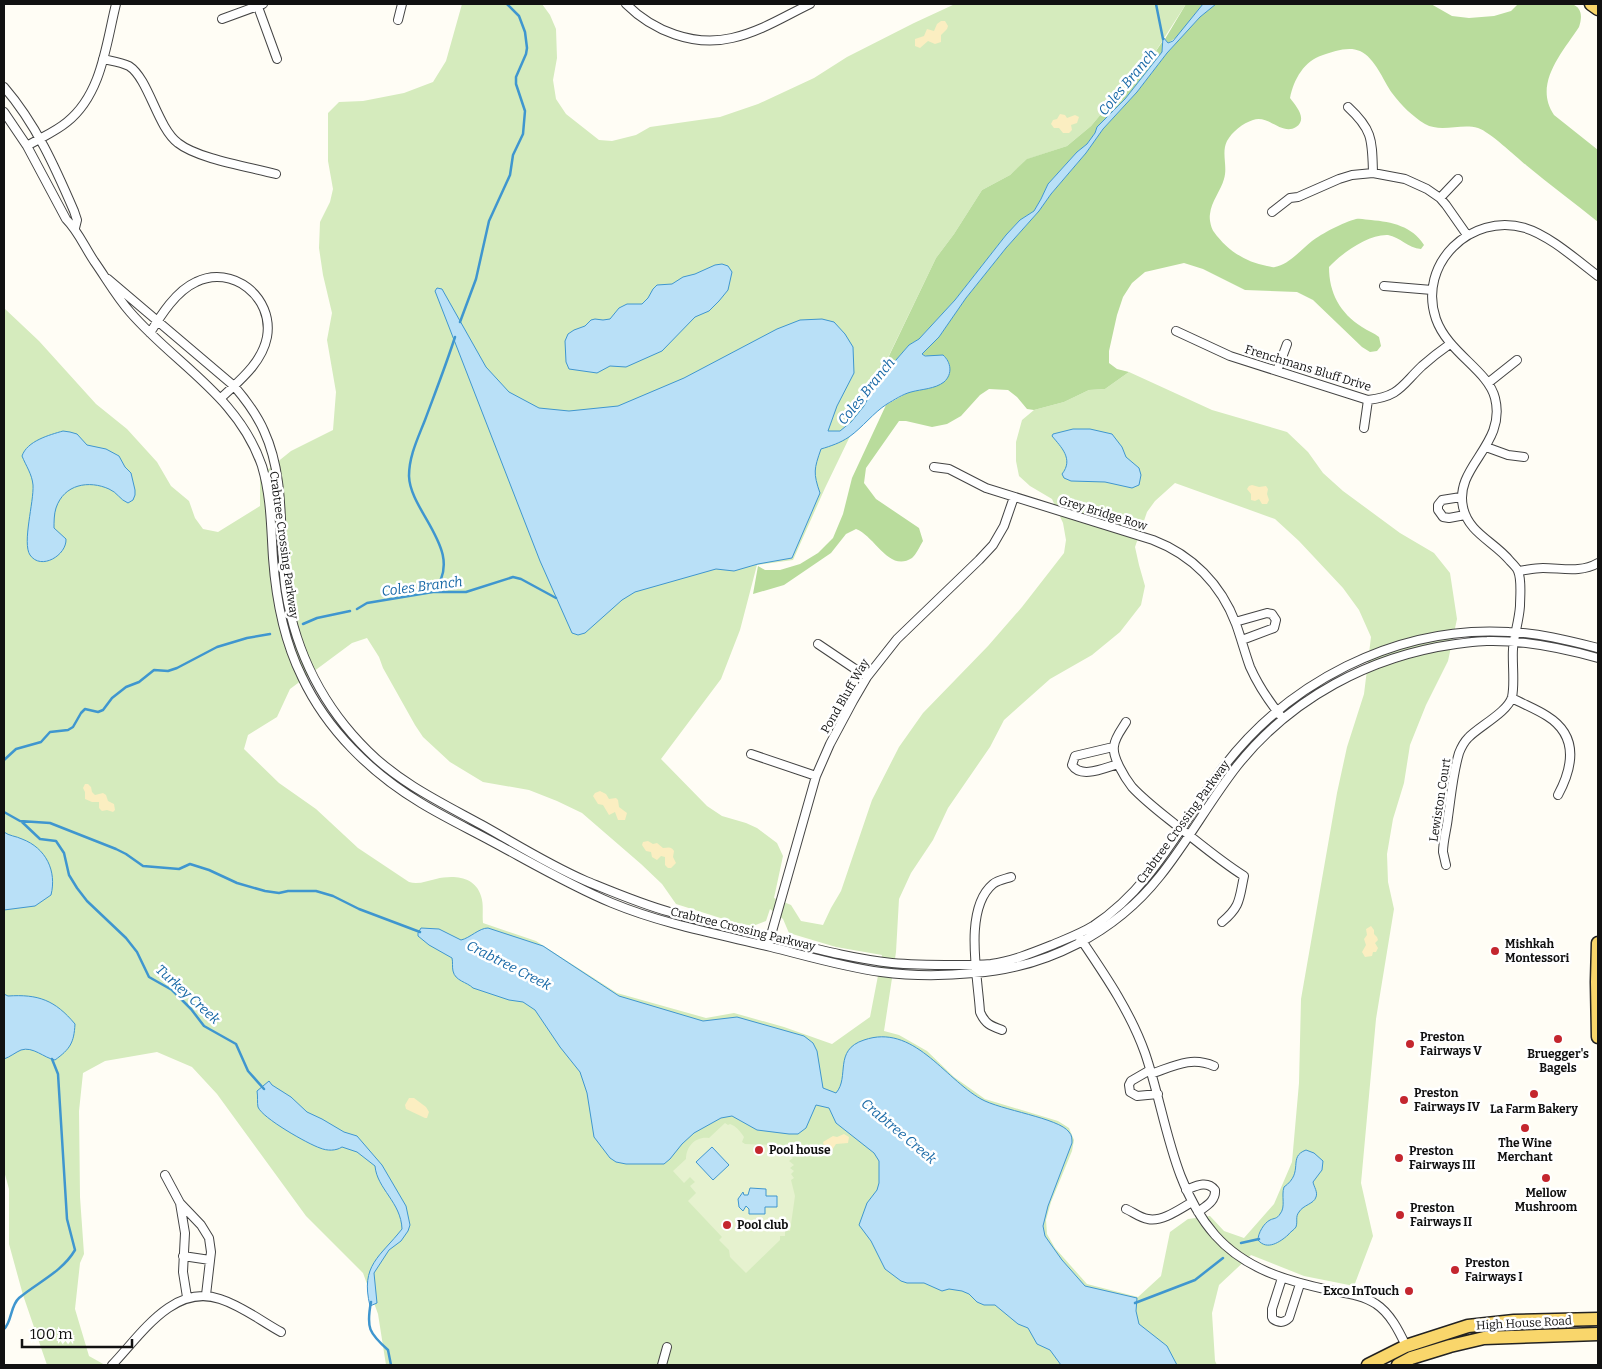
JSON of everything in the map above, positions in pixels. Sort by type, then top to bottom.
[{"type":"main road","points":[[1591,4],[1598,9]]},
{"type":"main road","points":[[1598,943],[1598,1037]]},
{"type":"main road","name":"High House Road","points":[[1368,1365],[1406,1346],[1468,1326],[1514,1322],[1598,1319]]},
{"type":"main road","name":"High House Road","points":[[1398,1365],[1411,1358],[1484,1338],[1598,1334]]},
{"type":"street","points":[[27,146],[66,123],[90,95],[103,59],[116,4]]},
{"type":"street","points":[[398,20],[402,4]]},
{"type":"street","points":[[626,4],[641,17],[666,32],[688,38],[711,40],[728,39],[744,35],[810,4]]},
{"type":"street","points":[[222,19],[261,5],[277,59]]},
{"type":"street","points":[[103,59],[126,65],[137,74],[169,134],[185,149],[200,155],[276,174]]},
{"type":"street","name":"Crabtree Crossing Parkway","points":[[4,87],[40,138],[74,211],[77,220],[75,228]]},
{"type":"street","points":[[1348,107],[1364,123],[1369,133],[1372,144],[1373,173]]},
{"type":"street","name":"Crabtree Crossing Parkway","points":[[4,112],[27,146],[66,219],[75,228],[116,294],[158,342],[221,398],[242,423],[249,436],[266,481],[277,599],[285,634],[301,676],[331,725],[384,778],[413,798],[523,859],[614,904],[678,925],[841,965],[885,973],[921,975],[977,973],[1030,963],[1083,942],[1136,903],[1161,875],[1236,767],[1260,740],[1302,704],[1334,683],[1381,662],[1411,652],[1484,640],[1553,647],[1598,658]]},
{"type":"street","points":[[1272,212],[1290,198],[1298,197],[1339,179],[1352,175],[1373,173],[1405,179],[1427,189],[1440,198],[1467,235]]},
{"type":"street","points":[[1440,198],[1458,179]]},
{"type":"street","points":[[1558,795],[1570,769],[1570,754],[1566,738],[1558,725],[1546,716],[1512,698],[1514,642],[1520,604],[1519,572],[1505,555],[1475,530],[1465,515],[1461,497],[1466,479],[1495,432],[1497,408],[1495,395],[1488,383],[1450,344],[1441,331],[1436,320],[1432,290],[1435,277],[1445,256],[1467,235],[1481,229],[1496,226],[1528,229],[1542,236],[1598,276]]},
{"type":"street","points":[[150,333],[158,320],[182,291],[196,281],[217,276],[240,282],[250,289],[262,304],[266,315],[267,338],[257,361],[221,398]]},
{"type":"street","name":"Crabtree Crossing Parkway","points":[[106,278],[234,386],[265,432],[272,453],[280,500],[286,590],[292,621],[302,653],[316,684],[332,708],[367,751],[388,769],[417,789],[535,855],[582,879],[668,912],[838,954],[886,962],[910,965],[976,965],[1019,958],[1078,934],[1111,912],[1138,888],[1161,859],[1232,756],[1261,725],[1303,692],[1328,676],[1364,658],[1389,649],[1424,639],[1475,632],[1516,632],[1598,648]]},
{"type":"street","points":[[1384,286],[1432,290]]},
{"type":"street","name":"Frenchmans Bluff Drive","points":[[1176,331],[1230,356],[1368,400],[1386,397],[1399,390],[1422,366],[1450,344]]},
{"type":"street","points":[[1276,371],[1287,344]]},
{"type":"street","points":[[1488,383],[1517,360]]},
{"type":"street","points":[[1364,428],[1368,400]]},
{"type":"street","points":[[1486,447],[1508,455],[1524,457]]},
{"type":"street","name":"Grey Bridge Row","points":[[934,467],[949,469],[976,484],[1014,498],[1138,535],[1176,550],[1194,563],[1210,579],[1225,600],[1258,683],[1268,701],[1283,719]]},
{"type":"street","points":[[1461,497],[1442,500],[1438,505],[1438,510],[1443,517],[1448,518],[1465,515]]},
{"type":"street","name":"Pond Bluff Way","points":[[768,947],[816,776],[830,744],[867,677],[903,632],[993,545],[1004,526],[1014,498]]},
{"type":"street","points":[[1519,572],[1543,568],[1575,570],[1598,563]]},
{"type":"street","points":[[1235,622],[1267,613],[1272,614],[1276,620],[1274,628],[1269,631],[1242,640]]},
{"type":"street","points":[[818,644],[867,677]]},
{"type":"street","name":"Lewiston Court","points":[[1446,865],[1443,850],[1460,749],[1467,738],[1505,707],[1512,698]]},
{"type":"street","points":[[1126,722],[1113,747],[1118,764],[1132,786],[1181,829],[1244,876],[1238,904],[1222,922]]},
{"type":"street","points":[[1113,747],[1080,753],[1075,756],[1072,764],[1076,770],[1082,772],[1118,764]]},
{"type":"street","points":[[751,754],[816,776]]},
{"type":"street","points":[[1002,1030],[989,1025],[983,1020],[980,1012],[974,933],[979,905],[992,885],[995,882],[1011,877]]},
{"type":"street","points":[[1078,934],[1111,984],[1132,1021],[1158,1094],[1177,1167],[1192,1202],[1216,1237],[1258,1268],[1300,1284],[1359,1296],[1376,1304],[1382,1308],[1393,1322],[1406,1346]]},
{"type":"street","points":[[1158,1094],[1136,1096],[1128,1088],[1131,1080],[1150,1072],[1191,1061],[1205,1062],[1214,1066]]},
{"type":"street","points":[[165,1175],[180,1203],[201,1224],[211,1244],[206,1295]]},
{"type":"street","points":[[1186,1190],[1202,1184],[1209,1185],[1215,1190],[1213,1200],[1198,1212]]},
{"type":"street","points":[[1126,1209],[1145,1219],[1154,1220],[1192,1202]]},
{"type":"street","points":[[180,1203],[185,1233],[183,1276],[187,1297]]},
{"type":"street","points":[[183,1256],[210,1260]]},
{"type":"street","points":[[1282,1278],[1271,1313],[1274,1319],[1279,1322],[1286,1322],[1289,1318],[1300,1284]]},
{"type":"street","points":[[112,1365],[163,1312],[187,1297],[206,1295],[230,1303],[281,1332]]},
{"type":"street","points":[[662,1365],[667,1347]]},
{"type":"green space","points":[[1567,3],[1575,5],[1580,10],[1581,20],[1579,27],[1552,69],[1548,80],[1548,103],[1554,115],[1598,150],[1598,222],[1483,130],[1471,127],[1431,127],[1420,121],[1392,93],[1374,64],[1360,51],[1342,50],[1316,58],[1305,66],[1297,78],[1292,91],[1290,98],[1301,116],[1301,120],[1296,127],[1285,129],[1264,120],[1253,120],[1235,131],[1227,141],[1225,146],[1224,179],[1211,210],[1210,223],[1219,238],[1231,250],[1251,262],[1273,267],[1280,266],[1290,260],[1321,235],[1339,225],[1356,219],[1394,224],[1414,233],[1424,245],[1421,249],[1412,247],[1392,236],[1380,236],[1364,241],[1340,256],[1329,267],[1331,285],[1337,302],[1354,321],[1379,337],[1381,346],[1377,351],[1370,352],[1362,347],[1313,300],[1297,292],[1245,290],[1203,269],[1184,263],[1145,272],[1132,283],[1123,297],[1109,351],[1109,363],[1117,369],[1129,372],[1105,389],[1089,390],[1064,402],[1034,410],[1027,409],[1008,390],[989,389],[980,395],[961,416],[947,424],[932,427],[899,421],[866,468],[864,483],[876,499],[919,528],[923,541],[912,558],[896,561],[856,529],[846,534],[831,553],[784,585],[753,594],[758,566],[765,570],[780,570],[800,564],[818,553],[833,538],[843,514],[852,478],[886,405],[909,392],[931,388],[950,373],[949,363],[943,355],[929,356],[922,354],[939,337],[966,298],[1039,211],[1103,129],[1137,92],[1167,53],[1200,17],[1216,4],[1431,4],[1452,16],[1469,18],[1494,16],[1511,11],[1518,4]]},
{"type":"green space","points":[[462,4],[542,4],[550,15],[556,29],[557,58],[553,80],[556,99],[566,114],[599,140],[612,141],[636,135],[650,127],[720,117],[758,104],[814,78],[847,57],[955,4],[1186,4],[1150,60],[1091,126],[1067,146],[1028,159],[1010,175],[982,190],[936,258],[825,488],[793,560],[757,565],[740,630],[721,679],[661,759],[707,806],[722,816],[757,828],[777,843],[783,856],[774,898],[791,905],[801,921],[823,925],[841,891],[872,800],[899,747],[923,713],[988,646],[1022,607],[1064,553],[1066,540],[1063,523],[1052,499],[1030,486],[1019,476],[1016,461],[1016,442],[1022,420],[1034,410],[1064,402],[1089,390],[1105,389],[1129,372],[1212,410],[1287,432],[1308,452],[1323,473],[1343,491],[1400,533],[1434,553],[1450,573],[1457,619],[1448,661],[1426,705],[1410,745],[1404,783],[1393,819],[1387,854],[1388,882],[1394,909],[1376,1019],[1361,1183],[1373,1236],[1354,1286],[1304,1276],[1251,1255],[1219,1285],[1212,1313],[1215,1361],[1217,1365],[386,1365],[378,1314],[363,1273],[306,1216],[217,1094],[192,1067],[157,1052],[105,1061],[83,1073],[79,1111],[80,1197],[84,1254],[80,1263],[75,1309],[89,1356],[105,1365],[47,1365],[23,1295],[9,1244],[9,1189],[4,1171],[4,308],[39,341],[96,404],[127,429],[157,462],[171,486],[189,501],[195,518],[203,529],[218,532],[260,506],[260,476],[291,451],[333,430],[336,392],[327,340],[332,313],[319,248],[320,222],[330,202],[333,189],[328,161],[328,113],[339,102],[363,101],[404,93],[433,82],[446,61]],"holes":[[[1175,483],[1275,519],[1299,541],[1343,588],[1359,610],[1371,637],[1364,694],[1347,747],[1337,793],[1301,999],[1299,1083],[1292,1162],[1274,1204],[1244,1238],[1224,1231],[1210,1216],[1188,1219],[1170,1232],[1161,1276],[1138,1297],[1087,1284],[1055,1248],[1047,1234],[1046,1220],[1051,1202],[1072,1151],[1074,1140],[1069,1128],[1058,1121],[985,1099],[954,1077],[927,1051],[899,1035],[884,1031],[896,952],[899,899],[911,873],[933,840],[948,808],[990,747],[1004,720],[1050,679],[1092,655],[1120,632],[1141,605],[1145,586],[1135,547],[1147,512],[1155,501]],[[367,638],[423,737],[450,762],[483,782],[529,790],[582,813],[662,884],[676,904],[733,922],[753,926],[766,921],[770,909],[783,919],[789,933],[836,947],[882,955],[870,1017],[832,1044],[784,1027],[734,1013],[706,1018],[617,993],[536,941],[483,923],[481,896],[478,889],[469,881],[463,878],[449,877],[412,883],[358,848],[316,809],[279,783],[244,749],[248,735],[277,717],[290,689],[352,643]]]},
{"type":"green space","points":[[1186,4],[1203,4],[1177,37],[1168,43],[1165,39]]},
{"type":"green space","points":[[1162,42],[1162,52],[1125,99],[1097,127],[1087,144],[1077,152],[1048,184],[1034,211],[1020,220],[1006,235],[955,300],[919,339],[909,345],[876,383],[936,258],[982,190],[1010,175],[1027,159],[1067,146],[1091,126],[1150,60]]},
{"type":"green space","points":[[725,1123],[738,1129],[744,1137],[742,1142],[745,1144],[774,1145],[776,1148],[784,1146],[793,1153],[790,1155],[793,1158],[789,1161],[794,1165],[790,1168],[794,1171],[791,1174],[794,1178],[791,1180],[795,1196],[790,1231],[785,1231],[785,1236],[780,1236],[780,1240],[746,1273],[730,1257],[729,1250],[719,1240],[722,1237],[688,1201],[696,1193],[690,1186],[695,1182],[690,1177],[684,1183],[673,1171],[686,1159],[690,1146],[696,1140],[709,1138]]},
{"type":"sand","points":[[945,21],[948,26],[941,35],[941,42],[935,44],[928,41],[920,48],[915,46],[915,39],[924,36],[927,29],[934,31],[937,24]]},
{"type":"sand","points":[[1060,114],[1065,115],[1067,118],[1075,115],[1079,117],[1077,123],[1071,125],[1072,130],[1069,133],[1063,133],[1059,128],[1054,128],[1051,124]]},
{"type":"sand","points":[[1252,485],[1266,486],[1269,500],[1267,504],[1262,504],[1259,499],[1251,500],[1251,494],[1247,489]]},
{"type":"sand","points":[[85,784],[91,787],[95,795],[103,793],[106,795],[108,801],[114,804],[115,810],[113,812],[102,811],[99,808],[99,802],[85,799],[83,788]]},
{"type":"sand","points":[[600,791],[606,794],[609,799],[616,798],[618,800],[619,807],[627,813],[625,820],[618,820],[615,812],[609,815],[603,805],[598,804],[593,796]]},
{"type":"sand","points":[[648,841],[653,844],[657,843],[663,848],[672,848],[676,863],[671,868],[668,868],[665,865],[665,857],[661,856],[657,860],[652,857],[651,852],[646,851],[642,845],[643,842]]},
{"type":"sand","points":[[1371,926],[1378,940],[1375,943],[1378,948],[1376,952],[1373,952],[1372,956],[1365,957],[1362,952],[1366,945],[1364,939],[1367,935],[1366,929]]},
{"type":"sand","points":[[409,1098],[414,1098],[426,1107],[429,1112],[427,1118],[406,1109],[405,1105]]},
{"type":"sand","points":[[844,1134],[849,1137],[848,1143],[836,1144],[830,1153],[825,1151],[823,1142],[833,1136],[837,1137]]},
{"type":"water","points":[[1203,4],[1216,4],[1200,17],[1167,53],[1137,92],[1103,129],[1039,211],[966,298],[939,337],[922,354],[925,356],[943,355],[948,361],[950,368],[947,379],[937,386],[899,397],[882,408],[849,437],[821,449],[815,471],[820,493],[792,558],[758,564],[734,571],[716,569],[635,592],[622,600],[585,633],[578,635],[572,633],[540,561],[435,291],[437,288],[442,289],[486,367],[509,392],[539,408],[569,411],[618,406],[684,378],[777,329],[800,320],[822,319],[834,322],[853,347],[854,373],[837,406],[828,431],[840,431],[851,422],[864,406],[876,383],[909,345],[919,339],[955,300],[1006,235],[1020,220],[1034,211],[1048,184],[1077,152],[1087,144],[1097,127],[1125,99],[1162,52],[1163,37],[1168,43],[1173,41]]},
{"type":"water","points":[[722,264],[728,266],[732,272],[728,290],[709,311],[695,317],[662,351],[626,367],[610,366],[597,373],[569,369],[566,362],[565,341],[568,334],[585,326],[591,320],[610,319],[619,308],[627,304],[642,304],[657,285],[672,284],[683,277]]},
{"type":"water","points":[[1073,429],[1090,429],[1112,434],[1122,447],[1126,457],[1139,468],[1141,475],[1139,485],[1132,488],[1105,482],[1071,481],[1064,478],[1062,474],[1067,463],[1065,454],[1052,436],[1053,434]]},
{"type":"water","points":[[63,431],[77,434],[87,445],[106,449],[119,456],[131,473],[135,495],[133,500],[128,503],[112,490],[101,486],[86,485],[71,489],[60,500],[54,515],[54,528],[66,539],[65,545],[58,555],[52,559],[40,562],[30,555],[28,549],[27,541],[33,485],[22,456],[33,443]]},
{"type":"water","points":[[4,832],[38,848],[48,861],[52,877],[51,895],[35,906],[4,910]]},
{"type":"water","points":[[421,928],[439,929],[461,940],[488,928],[543,946],[619,996],[703,1021],[737,1017],[804,1036],[813,1043],[817,1051],[823,1088],[836,1093],[842,1079],[845,1057],[854,1044],[882,1037],[898,1039],[927,1055],[967,1090],[981,1099],[1001,1107],[1054,1122],[1063,1127],[1071,1134],[1072,1143],[1048,1206],[1043,1226],[1045,1236],[1062,1260],[1085,1286],[1137,1298],[1136,1311],[1139,1324],[1167,1346],[1177,1365],[1061,1365],[1050,1350],[1037,1344],[1028,1328],[1018,1324],[995,1305],[984,1305],[962,1291],[949,1289],[942,1291],[924,1283],[901,1281],[885,1269],[871,1241],[859,1225],[867,1203],[877,1190],[879,1183],[879,1161],[874,1153],[836,1123],[829,1108],[816,1105],[806,1128],[798,1134],[757,1130],[732,1116],[721,1118],[694,1133],[664,1164],[626,1164],[616,1162],[610,1158],[594,1137],[587,1093],[580,1072],[560,1047],[535,1010],[523,1002],[509,1000],[473,988],[456,977],[453,971],[452,958],[429,945],[418,936]]},
{"type":"water","points":[[4,994],[45,1000],[60,1009],[75,1024],[74,1036],[68,1049],[55,1060],[25,1049],[4,1059]]},
{"type":"water","points":[[269,1081],[291,1097],[307,1112],[344,1132],[357,1136],[382,1165],[406,1206],[410,1225],[408,1231],[401,1241],[389,1250],[374,1273],[377,1303],[370,1306],[368,1281],[370,1271],[380,1255],[402,1229],[398,1211],[380,1182],[375,1166],[357,1152],[342,1147],[328,1150],[314,1146],[286,1130],[261,1112],[258,1107],[257,1091]]},
{"type":"water","points":[[712,1147],[729,1165],[713,1180],[696,1162]]},
{"type":"water","points":[[1306,1150],[1314,1153],[1323,1161],[1322,1170],[1313,1182],[1316,1197],[1299,1212],[1296,1227],[1288,1235],[1273,1244],[1265,1245],[1258,1240],[1260,1231],[1266,1223],[1278,1217],[1282,1211],[1284,1187],[1294,1176],[1296,1161],[1300,1153]]},
{"type":"water","points":[[750,1188],[766,1189],[766,1196],[777,1196],[777,1207],[765,1207],[765,1214],[749,1214],[749,1209],[746,1206],[743,1211],[739,1207],[738,1199],[743,1192],[744,1195],[748,1195]]},
{"type":"waterway","points":[[460,322],[476,279],[489,221],[510,175],[513,155],[523,134],[525,111],[516,84],[516,77],[527,48],[525,32],[519,16],[507,4]]},
{"type":"waterway","points":[[1156,4],[1163,39]]},
{"type":"waterway","points":[[433,592],[442,577],[444,562],[441,547],[412,490],[409,469],[414,447],[455,337]]},
{"type":"waterway","name":"Coles Branch","points":[[357,609],[367,603],[433,592],[466,592],[513,577],[521,579],[556,598]]},
{"type":"waterway","name":"Coles Branch","points":[[303,624],[317,618],[350,611]]},
{"type":"waterway","name":"Coles Branch","points":[[4,760],[16,749],[41,742],[50,732],[68,730],[73,727],[85,709],[98,712],[103,710],[112,698],[126,687],[139,682],[154,670],[168,671],[217,647],[247,638],[270,634]]},
{"type":"waterway","name":"Crabtree Creek","points":[[4,812],[20,821],[50,823],[116,849],[143,866],[179,869],[190,864],[209,870],[237,883],[265,891],[279,893],[288,891],[316,891],[333,896],[359,909],[420,932]]},
{"type":"waterway","name":"Turkey Creek","points":[[22,822],[40,839],[56,841],[64,853],[69,875],[77,888],[87,901],[126,938],[137,952],[149,977],[172,990],[191,1009],[204,1026],[236,1044],[248,1071],[264,1089]]},
{"type":"waterway","points":[[4,1329],[7,1326],[16,1301],[57,1271],[75,1250],[67,1219],[58,1074],[52,1059]]},
{"type":"waterway","points":[[1241,1243],[1259,1239]]},
{"type":"waterway","points":[[1135,1303],[1195,1280],[1223,1258]]},
{"type":"waterway","name":"Turkey Creek","points":[[371,1302],[369,1324],[373,1334],[388,1350],[391,1365]]},
{"type":"place","name":"Mishkah Montessori","points":[[1495,951]]},
{"type":"place","name":"Bruegger's Bagels","points":[[1558,1039]]},
{"type":"place","name":"Preston Fairways V","points":[[1410,1044]]},
{"type":"place","name":"La Farm Bakery","points":[[1534,1094]]},
{"type":"place","name":"Preston Fairways IV","points":[[1404,1100]]},
{"type":"place","name":"The Wine Merchant","points":[[1525,1128]]},
{"type":"place","name":"Pool house","points":[[759,1150]]},
{"type":"place","name":"Preston Fairways III","points":[[1399,1158]]},
{"type":"place","name":"Mellow Mushroom","points":[[1546,1178]]},
{"type":"place","name":"Preston Fairways II","points":[[1400,1215]]},
{"type":"place","name":"Pool club","points":[[727,1225]]},
{"type":"place","name":"Preston Fairways I","points":[[1455,1270]]},
{"type":"place","name":"Exco InTouch","points":[[1409,1291]]}]
